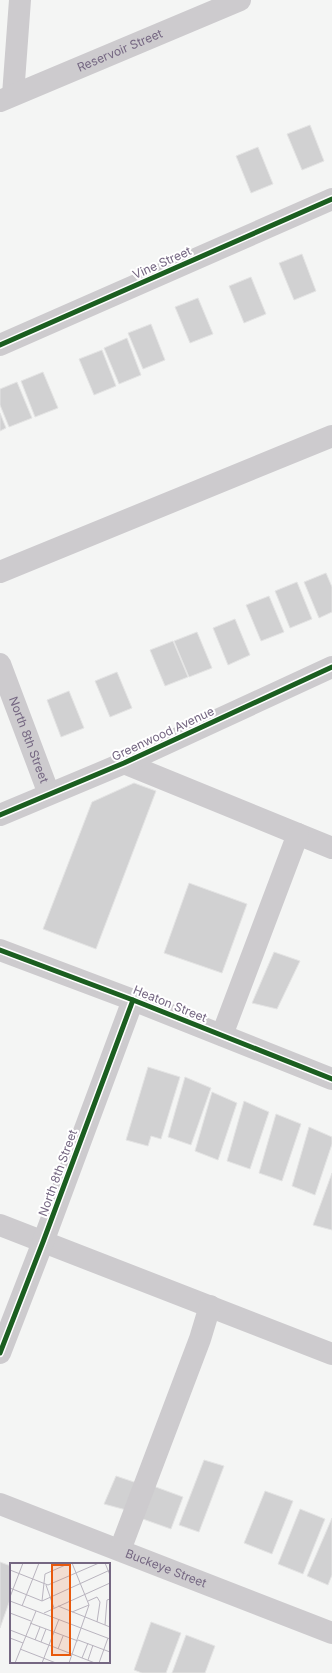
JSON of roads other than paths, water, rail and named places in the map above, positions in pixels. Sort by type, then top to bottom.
[{"type":"street","points":[[6,98],[20,0]]},
{"type":"street","name":"Reservoir Street","points":[[6,98],[240,0]]},
{"type":"street","name":"Vine Street","points":[[0,345],[332,199]]},
{"type":"street","points":[[0,572],[332,436]]},
{"type":"street","name":"North 8th Street","points":[[0,664],[49,794]]},
{"type":"street","name":"Greenwood Avenue","points":[[0,815],[124,763],[332,667]]},
{"type":"street","points":[[124,763],[332,848]]},
{"type":"street","points":[[222,1035],[298,834]]},
{"type":"street","name":"Heaton Street","points":[[0,950],[133,1000],[332,1079]]},
{"type":"street","name":"North 8th Street","points":[[0,1353],[133,1000]]},
{"type":"street","points":[[0,1225],[332,1354]]},
{"type":"street","points":[[120,1550],[200,1340],[210,1306]]},
{"type":"street","name":"Buckeye Street","points":[[0,1504],[332,1633]]}]
